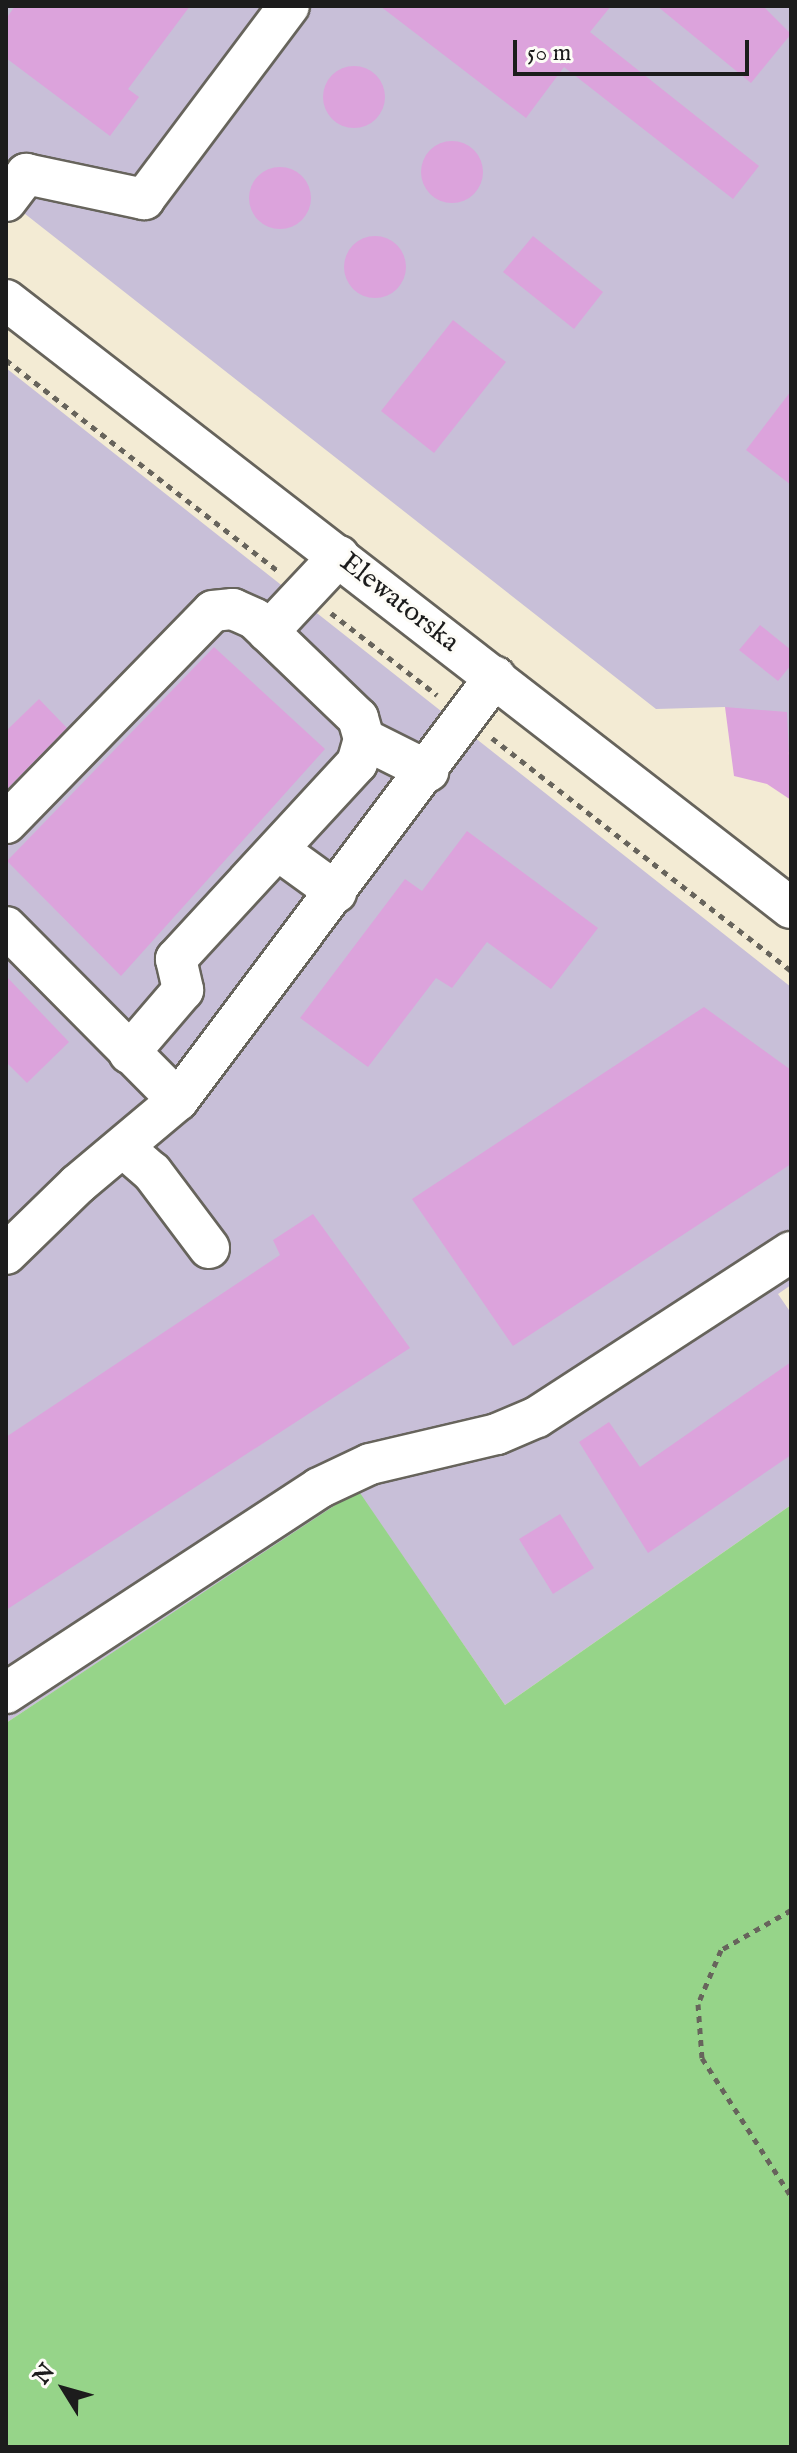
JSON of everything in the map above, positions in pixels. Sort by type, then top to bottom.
[{"type":"street","points":[[6,201],[26,174],[144,199],[289,6]]},
{"type":"street","name":"Elewatorska","points":[[6,300],[791,908]]},
{"type":"street","points":[[268,632],[308,594],[339,556]]},
{"type":"street","points":[[6,823],[213,611],[233,609],[268,632],[358,718],[364,739],[357,763],[176,959],[183,990],[129,1053]]},
{"type":"street","points":[[6,1254],[78,1184],[178,1100],[468,719],[495,677]]},
{"type":"street","points":[[364,739],[428,771]]},
{"type":"street","points":[[278,850],[336,892]]},
{"type":"street","points":[[6,927],[178,1100]]},
{"type":"street","points":[[124,1148],[152,1172],[209,1248]]},
{"type":"street","points":[[6,1693],[319,1488],[370,1464],[497,1434],[537,1417],[791,1252]]},
{"type":"path","points":[[6,360],[791,971]]},
{"type":"path","points":[[791,1910],[721,1950],[698,2004],[702,2058],[791,2196]]},
{"type":"shaded area","points":[[6,6],[791,6],[791,754],[725,707],[656,709],[6,199]]},
{"type":"shaded area","points":[[6,368],[791,987],[791,1285],[778,1294],[791,1313],[791,1505],[505,1705],[358,1491],[6,1723]]},
{"type":"green space","points":[[358,1490],[505,1705],[791,1505],[791,2447],[6,2447],[6,1723]]},
{"type":"building","points":[[15,6],[190,6],[128,89],[139,97],[110,136],[6,58],[6,19]]},
{"type":"building","points":[[380,6],[611,6],[590,32],[759,166],[733,199],[564,67],[526,118]]},
{"type":"building","points":[[657,6],[763,6],[791,34],[751,83]]},
{"type":"building","points":[[354,66],[366,68],[376,75],[383,85],[383,109],[376,119],[366,126],[354,128],[342,126],[332,119],[325,109],[323,97],[325,85],[332,75],[342,68]]},
{"type":"building","points":[[452,141],[464,143],[474,150],[481,160],[481,184],[474,194],[464,201],[452,203],[440,201],[430,194],[423,184],[421,172],[423,160],[430,150],[440,143]]},
{"type":"building","points":[[280,167],[292,169],[302,176],[309,186],[309,210],[302,220],[292,227],[280,229],[268,227],[258,220],[251,210],[249,198],[251,186],[258,176],[268,169]]},
{"type":"building","points":[[375,236],[387,238],[397,245],[404,255],[404,279],[397,289],[387,296],[375,298],[363,296],[353,289],[346,279],[344,267],[346,255],[353,245],[363,238]]},
{"type":"building","points":[[533,236],[603,292],[574,329],[503,272]]},
{"type":"building","points":[[453,320],[506,362],[434,453],[381,411]]},
{"type":"building","points":[[791,391],[791,485],[746,450]]},
{"type":"building","points":[[760,625],[791,650],[791,665],[778,681],[739,650]]},
{"type":"building","points":[[214,647],[325,749],[121,976],[7,861]]},
{"type":"building","points":[[39,699],[67,728],[6,790],[6,731]]},
{"type":"building","points":[[725,707],[787,712],[791,800],[767,784],[734,776]]},
{"type":"building","points":[[467,831],[598,928],[551,989],[487,942],[452,988],[436,978],[368,1067],[300,1018],[405,879],[422,891]]},
{"type":"building","points":[[6,976],[69,1042],[27,1083],[6,1062]]},
{"type":"building","points":[[704,1007],[791,1070],[791,1164],[513,1346],[412,1199]]},
{"type":"building","points":[[313,1214],[410,1348],[6,1610],[6,1437],[280,1255],[273,1240]]},
{"type":"building","points":[[791,1362],[791,1455],[648,1553],[579,1442],[609,1422],[640,1467]]},
{"type":"building","points":[[560,1514],[594,1568],[553,1594],[519,1539]]}]
